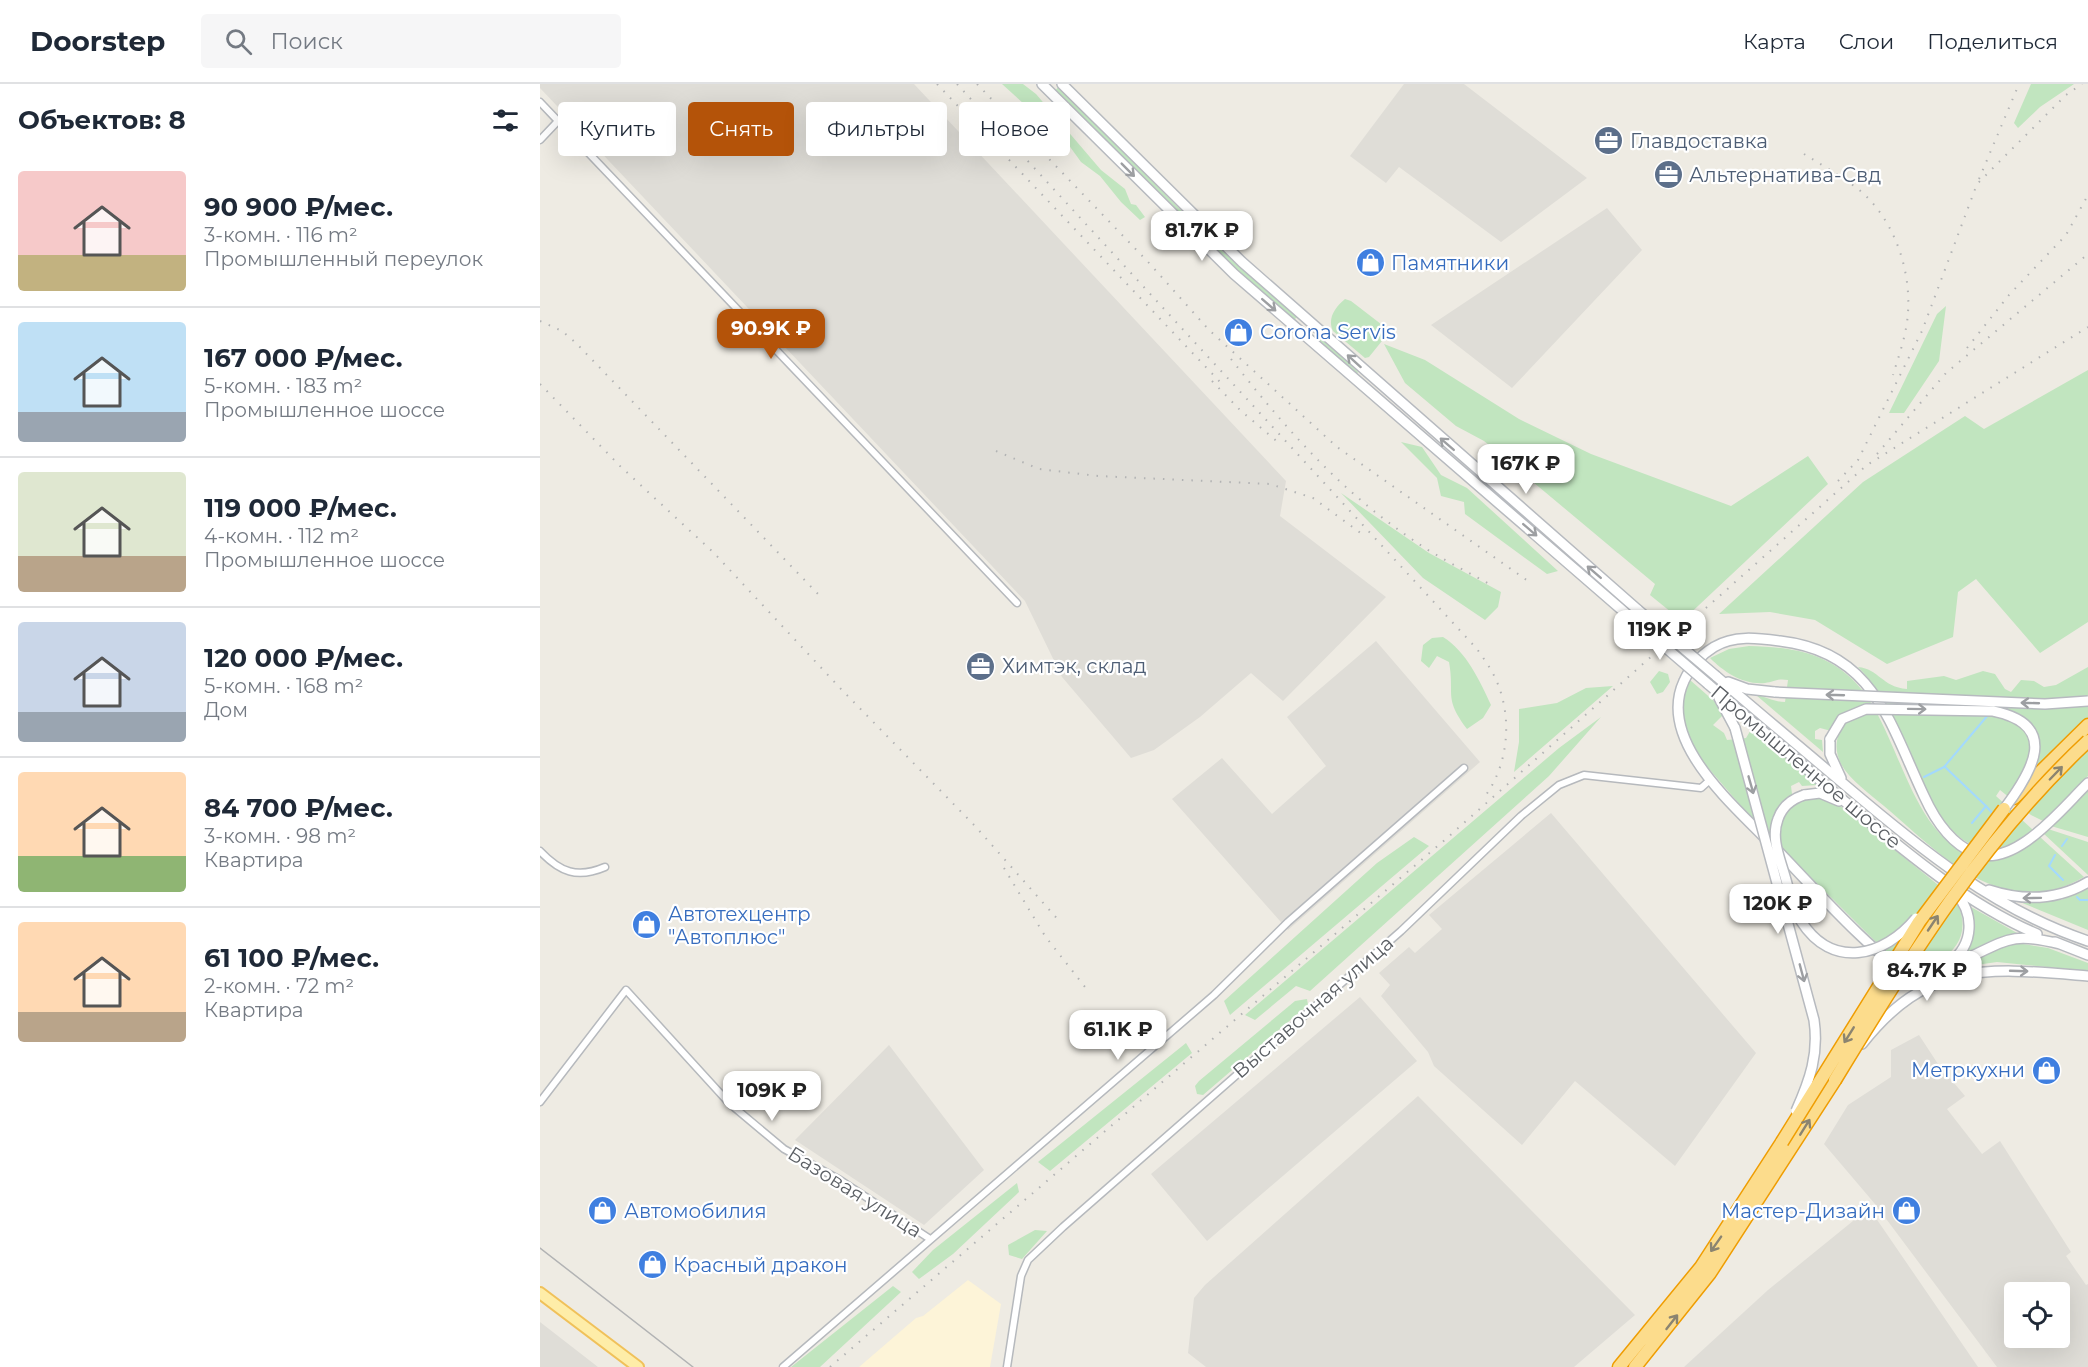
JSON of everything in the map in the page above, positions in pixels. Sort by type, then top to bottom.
[{"type":"highway","points":[[1619,1367],[1701,1266],[1782,1142],[1945,880],[2004,808],[2088,725]]},
{"type":"highway","points":[[1635,1367],[1717,1263],[1958,887],[2023,807],[2088,741]]},
{"type":"main road","name":"Промышленное шоссе","points":[[1042,84],[1182,225],[1305,336],[1634,613],[1716,676],[1898,830],[1967,882],[2015,910],[2088,941]]},
{"type":"main road","name":"Промышленное шоссе","points":[[1062,84],[1204,228],[1634,613],[1708,684],[1859,813],[1945,880],[2002,917],[2088,955]]},
{"type":"main road","points":[[1305,336],[1315,326]]},
{"type":"main road","points":[[2060,944],[2031,937],[2008,939],[1942,968],[1917,974],[1893,965],[1745,817],[1691,752],[1681,733],[1677,709],[1681,688],[1692,667],[1707,652],[1724,642],[1746,638],[1812,646],[1837,657],[1856,671],[1877,696],[1932,813],[1952,837],[1974,853],[1991,855],[2016,848],[2034,836],[2088,783]]},
{"type":"main road","points":[[1716,676],[1746,689],[1775,692],[2045,704],[2088,701]]},
{"type":"main road","points":[[1708,684],[1725,708],[1735,728],[1768,844],[1815,1031],[1816,1053],[1810,1079],[1782,1142]]},
{"type":"main road","points":[[1849,789],[1832,761],[1830,739],[1842,719],[1866,709],[1994,711],[2013,717],[2030,731],[2035,754],[2028,777],[2004,808]]},
{"type":"main road","points":[[1859,813],[1828,795],[1804,795],[1791,802],[1781,813],[1776,827],[1776,845],[1797,913],[1810,932],[1827,945],[1841,951],[1858,953],[1887,945],[1903,934],[1945,880],[1964,904],[1970,930],[1965,947],[1959,956],[1942,968]]},
{"type":"main road","points":[[1967,882],[1998,893],[2025,898],[2063,894],[2088,882]]},
{"type":"main road","points":[[1835,1080],[1880,1022],[1898,1005],[1921,990],[1965,974],[1998,970],[2088,976]]},
{"type":"main road","points":[[540,1293],[633,1365]]},
{"type":"street","points":[[540,102],[558,121],[540,140]]},
{"type":"street","points":[[591,156],[1017,603]]},
{"type":"street","points":[[783,1367],[1214,995],[1288,922],[1464,768]]},
{"type":"street","name":"Выставочная улица","points":[[1007,1367],[1021,1276],[1029,1260],[1063,1227],[1401,931],[1521,816],[1558,785],[1584,775],[1701,788],[1712,779]]},
{"type":"street","points":[[540,851],[563,871],[576,874],[592,873],[605,867]]},
{"type":"street","name":"Базовая улица","points":[[540,1102],[626,990],[729,1103],[784,1149],[840,1180],[930,1239]]},
{"type":"shaded area","points":[[540,84],[914,84],[931,102],[806,102],[806,156],[947,156],[947,119],[959,132],[959,156],[981,156],[1286,481],[1280,516],[1386,597],[1283,701],[1251,673],[1200,717],[1154,750],[1131,758],[1062,677],[1025,601],[604,156],[676,156],[676,102],[558,102],[558,107],[540,88]]},
{"type":"shaded area","points":[[1404,84],[1464,84],[1587,178],[1501,242],[1399,167],[1386,183],[1350,156]]},
{"type":"shaded area","points":[[1607,208],[1642,250],[1512,388],[1431,325]]},
{"type":"shaded area","points":[[1376,641],[1480,762],[1288,930],[1172,799],[1222,758],[1272,814],[1326,766],[1287,717]]},
{"type":"shaded area","points":[[1551,813],[1756,1053],[1675,1166],[1575,1081],[1522,1145],[1434,1066],[1428,1052],[1381,996],[1390,985],[1379,973],[1409,947],[1415,953],[1442,929],[1429,915]]},
{"type":"shaded area","points":[[1360,997],[1417,1061],[1207,1241],[1151,1174]]},
{"type":"shaded area","points":[[1919,1035],[1938,1064],[1965,1096],[1947,1109],[1982,1154],[2000,1141],[2071,1252],[2066,1256],[2086,1285],[2088,1284],[2088,1367],[1997,1367],[1875,1204],[1824,1144],[1848,1105],[1891,1077],[1891,1050]]},
{"type":"shaded area","points":[[889,1045],[984,1170],[924,1225],[795,1140]]},
{"type":"shaded area","points":[[1418,1096],[1635,1315],[1574,1367],[1206,1367],[1188,1353],[1194,1298],[1205,1285]]},
{"type":"shaded area","points":[[1869,1208],[1978,1367],[1684,1367],[1768,1290]]},
{"type":"shaded area","points":[[968,1280],[1001,1304],[990,1367],[859,1367],[916,1318],[923,1316]]},
{"type":"shaded area","points":[[540,1322],[598,1367],[540,1367]]},
{"type":"green space","points":[[1002,84],[1023,84],[1043,102],[1022,102]]},
{"type":"green space","points":[[2031,84],[2074,84],[2040,107],[2018,128],[2014,123]]},
{"type":"green space","points":[[1059,86],[1212,242],[1297,317],[1293,321],[1239,273],[1070,106],[1070,102],[1066,102],[1055,91]]},
{"type":"green space","points":[[1070,134],[1101,170],[1125,189],[1131,204],[1136,205],[1145,217],[1140,220],[1121,202],[1100,176],[1081,162],[1070,147]]},
{"type":"green space","points":[[1345,299],[1351,301],[1390,331],[1369,357],[1365,358],[1331,327],[1333,313]]},
{"type":"green space","points":[[1946,306],[1939,361],[1904,413],[1889,413],[1937,314]]},
{"type":"green space","points":[[1317,333],[1358,372],[1357,374],[1313,337]]},
{"type":"green space","points":[[1384,344],[1425,360],[1519,419],[1591,454],[1731,506],[1808,456],[1828,484],[1682,621],[1650,595],[1655,584],[1484,441],[1456,426],[1405,383]]},
{"type":"green space","points":[[2088,370],[2088,622],[2040,653],[1976,579],[1958,592],[1953,637],[1887,664],[1815,620],[1770,612],[1719,614],[1863,482],[1965,416],[1984,429]]},
{"type":"green space","points":[[1401,442],[1422,447],[1441,475],[1467,488],[1558,571],[1547,574],[1465,514],[1464,502],[1441,496],[1437,478]]},
{"type":"green space","points":[[1341,493],[1429,553],[1501,592],[1498,607],[1485,620],[1423,578]]},
{"type":"green space","points":[[1443,637],[1465,658],[1491,705],[1483,718],[1467,729],[1452,702],[1449,662],[1437,656],[1429,668],[1421,661],[1423,645],[1432,638]]},
{"type":"green space","points":[[1749,646],[1804,652],[1828,662],[1851,678],[1868,698],[1881,722],[1918,802],[1933,825],[1951,843],[1973,855],[1992,858],[2017,852],[2040,837],[2084,877],[2056,889],[2036,892],[2015,891],[1971,875],[1940,854],[1850,776],[1838,756],[1839,733],[1820,728],[1815,731],[1815,739],[1822,740],[1823,752],[1756,695],[1785,702],[1788,680],[1765,683],[1749,682],[1728,673],[1710,658],[1729,649]]},
{"type":"green space","points":[[1858,667],[1871,671],[1892,685],[1907,689],[1907,681],[1944,676],[1956,680],[1983,671],[1995,674],[2005,689],[2011,692],[2021,680],[2034,681],[2044,687],[2056,685],[2088,667],[2088,776],[2043,821],[2031,815],[2000,790],[1996,796],[2033,830],[2023,839],[2006,847],[1988,849],[1970,844],[1954,832],[1940,816],[1918,777],[1890,713],[1873,685]]},
{"type":"green space","points":[[1659,671],[1668,674],[1670,682],[1663,692],[1657,694],[1650,682]]},
{"type":"green space","points":[[1690,680],[1714,701],[1723,715],[1713,725],[1724,733],[1727,740],[1746,738],[1752,728],[1818,785],[1802,786],[1799,782],[1791,786],[1792,794],[1800,803],[1812,796],[1833,800],[1953,897],[1963,924],[1959,941],[1947,955],[1930,965],[1919,968],[1908,966],[1894,958],[1753,820],[1698,756],[1686,738],[1681,706]]},
{"type":"green space","points":[[1613,686],[1514,772],[1519,742],[1519,709],[1557,703],[1586,688]]},
{"type":"green space","points":[[1601,717],[1549,776],[1310,991],[1296,986],[1255,1020],[1245,1015],[1559,748]]},
{"type":"green space","points":[[2088,791],[2088,837],[2051,826]]},
{"type":"green space","points":[[2048,829],[2088,842],[2088,875],[2043,833]]},
{"type":"green space","points":[[1414,837],[1429,846],[1230,1015],[1224,1001],[1377,863]]},
{"type":"green space","points":[[2088,889],[2088,930],[2020,902],[2061,900]]},
{"type":"green space","points":[[1971,907],[2017,933],[1988,942],[1961,958],[1973,934],[1974,921]]},
{"type":"green space","points":[[2017,943],[2048,948],[2088,963],[2088,971],[1997,962],[1955,968],[2003,946]]},
{"type":"green space","points":[[1307,999],[1308,1005],[1203,1095],[1197,1094],[1195,1086],[1199,1081],[1295,1001]]},
{"type":"green space","points":[[1186,1043],[1192,1053],[1050,1171],[1038,1162]]},
{"type":"green space","points":[[1017,1183],[1019,1192],[953,1254],[919,1279],[912,1272],[933,1250]]},
{"type":"green space","points":[[1035,1230],[1047,1231],[1022,1259],[1009,1255],[1008,1245]]},
{"type":"green space","points":[[893,1286],[901,1292],[820,1367],[791,1367]]},
{"type":"waterway","points":[[1924,777],[1944,767],[1988,715]]},
{"type":"waterway","points":[[1945,767],[1986,806],[1972,823]]},
{"type":"waterway","points":[[1986,806],[1994,815]]},
{"type":"waterway","points":[[2062,846],[2067,839]]},
{"type":"waterway","points":[[2055,855],[2049,866],[2063,880]]},
{"type":"waterway","points":[[2077,897],[2080,900],[2088,900]]},
{"type":"tram line","points":[[540,1248],[693,1367]]},
{"type":"railway","points":[[937,84],[1221,383]]},
{"type":"railway","points":[[957,84],[1477,649],[1497,682],[1502,697],[1506,727],[1503,758],[1498,773],[1483,799]]},
{"type":"railway","points":[[977,84],[1150,264],[1209,330],[1337,447],[1528,581]]},
{"type":"railway","points":[[1979,179],[2019,84]]},
{"type":"railway","points":[[1838,481],[1858,460],[1922,331],[1977,184],[2066,95],[2082,84]]},
{"type":"railway","points":[[1804,154],[1858,189],[1881,214],[1897,244],[1906,278],[1908,312],[1893,375]]},
{"type":"railway","points":[[1967,348],[2009,295],[2066,235],[2088,195]]},
{"type":"railway","points":[[1877,454],[1946,373],[2088,254]]},
{"type":"railway","points":[[540,321],[562,331],[576,343],[818,594]]},
{"type":"railway","points":[[830,1367],[1447,838],[1867,465],[2088,327]]},
{"type":"railway","points":[[1231,359],[1316,458],[1363,502],[1425,548],[1491,585]]},
{"type":"railway","points":[[1212,381],[1240,410],[1280,444]]},
{"type":"railway","points":[[540,384],[620,466],[714,553],[841,689],[975,826],[1061,923]]},
{"type":"railway","points":[[996,451],[1039,469],[1098,476],[1270,484],[1313,498],[1362,534]]},
{"type":"railway","points":[[1004,868],[1045,936],[1085,987]]},
{"type":"place","name":"Главдоставка","points":[[1609,141]]},
{"type":"place","name":"Альтернатива-Свд","points":[[1668,175]]},
{"type":"place","name":"Памятники","points":[[1370,263]]},
{"type":"place","name":"Corona Servis","points":[[1239,332]]},
{"type":"place","name":"Химтэк, склад","points":[[981,666]]},
{"type":"place","name":"Автотехцентр \"Автоплюс\"","points":[[647,925]]},
{"type":"place","name":"Метркухни","points":[[2046,1070]]},
{"type":"place","name":"Автомобилия","points":[[603,1211]]},
{"type":"place","name":"Мастер-Дизайн","points":[[1906,1211]]},
{"type":"place","name":"Красный дракон","points":[[652,1265]]}]
